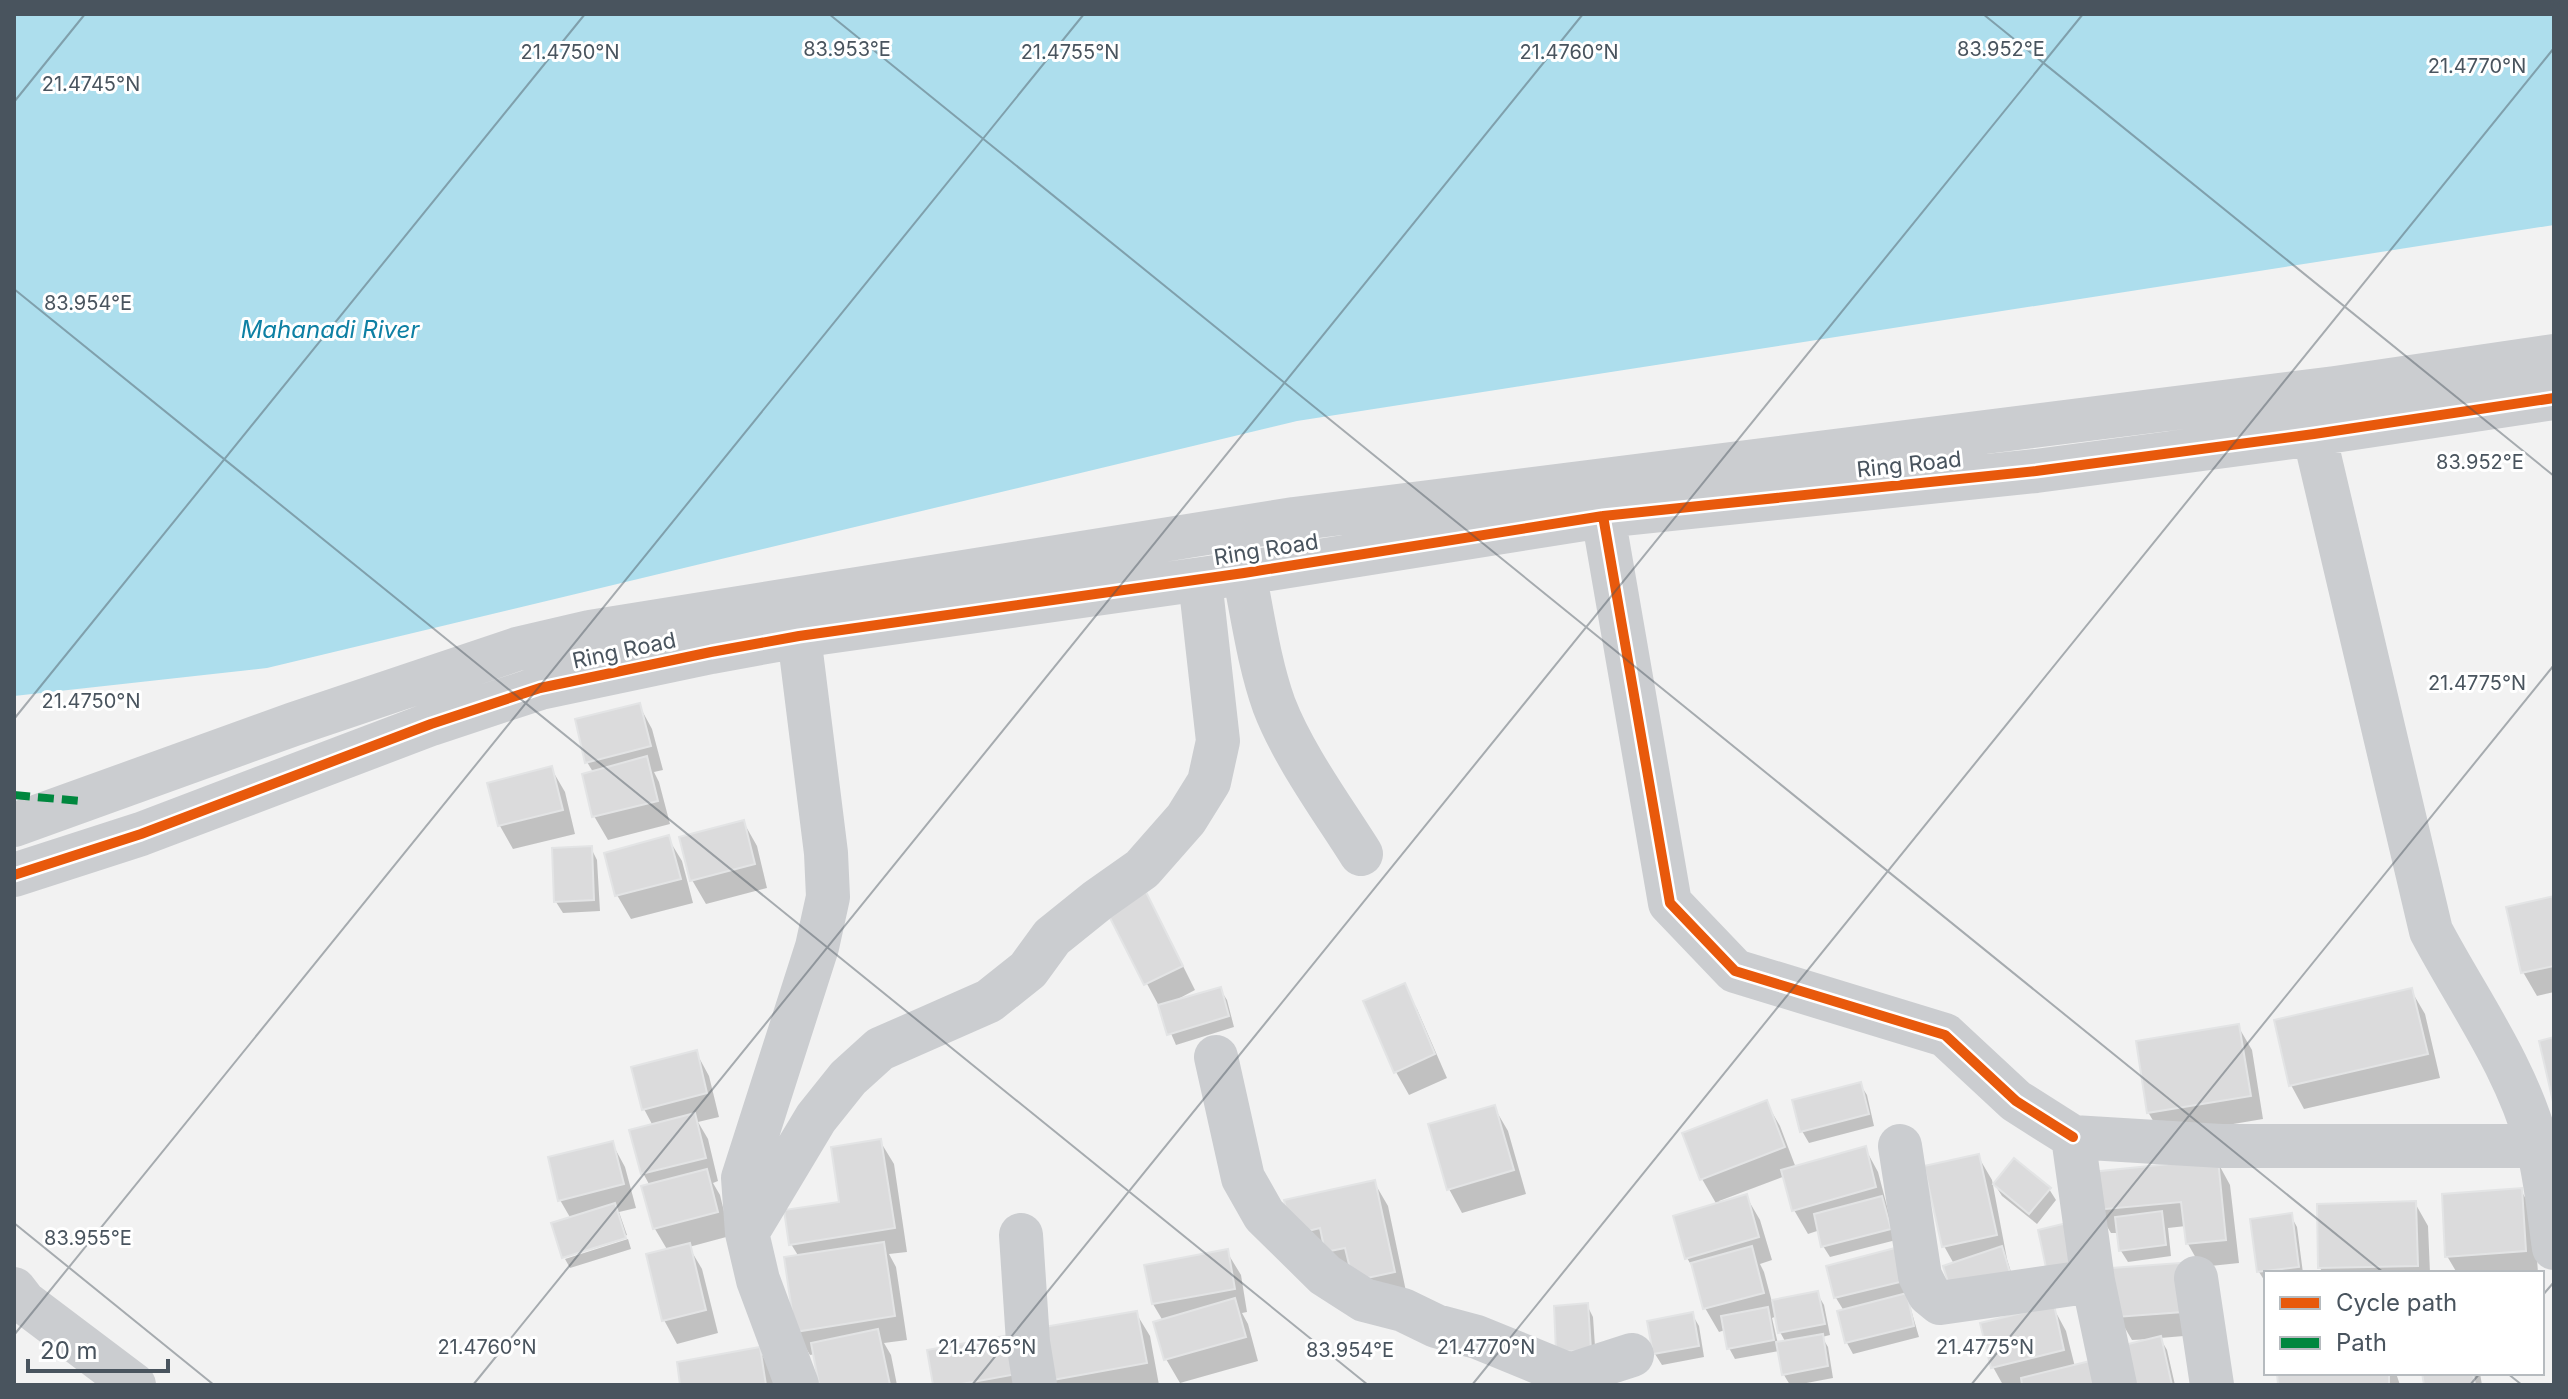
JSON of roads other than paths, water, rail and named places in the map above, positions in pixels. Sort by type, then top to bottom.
[{"type":"street","name":"Ring Road","points":[[14,825],[338,709],[517,649],[590,632],[1294,519],[2335,388],[2554,356]]},
{"type":"street","name":"Ring Road","points":[[14,875],[141,834],[431,724],[540,688],[799,636],[1200,580],[1603,516],[2036,471],[2554,398]]},
{"type":"street","points":[[2314,434],[2431,931],[2456,979],[2492,1034],[2524,1106],[2538,1146],[2554,1248]]},
{"type":"street","points":[[1603,516],[1670,903],[1735,971],[1945,1035],[2016,1101],[2073,1137],[2221,1146],[2538,1146]]},
{"type":"street","points":[[1244,573],[1262,664],[1275,706],[1291,741],[1361,854]]},
{"type":"street","points":[[747,1233],[816,1118],[848,1078],[880,1049],[989,1001],[1028,970],[1052,937],[1142,869],[1186,819],[1209,782],[1218,741],[1200,580]]},
{"type":"street","points":[[797,1385],[758,1280],[747,1233],[743,1178],[817,947],[828,897],[826,853],[799,636]]},
{"type":"street","points":[[1216,1057],[1243,1178],[1264,1215],[1325,1275],[1364,1300],[1403,1310],[1436,1326],[1477,1337],[1566,1380],[1632,1355]]},
{"type":"street","points":[[2073,1137],[2093,1281],[2115,1385]]},
{"type":"street","points":[[1900,1146],[1920,1276],[1929,1294],[1940,1303],[2093,1281]]},
{"type":"street","points":[[1021,1235],[1028,1342],[1035,1385]]},
{"type":"street","points":[[2196,1278],[2212,1385]]},
{"type":"street","points":[[17,1303],[134,1385]]},
{"type":"water","name":"Mahanadi River","points":[[14,14],[2554,14],[2554,225],[1297,421],[267,668],[14,696]]}]
